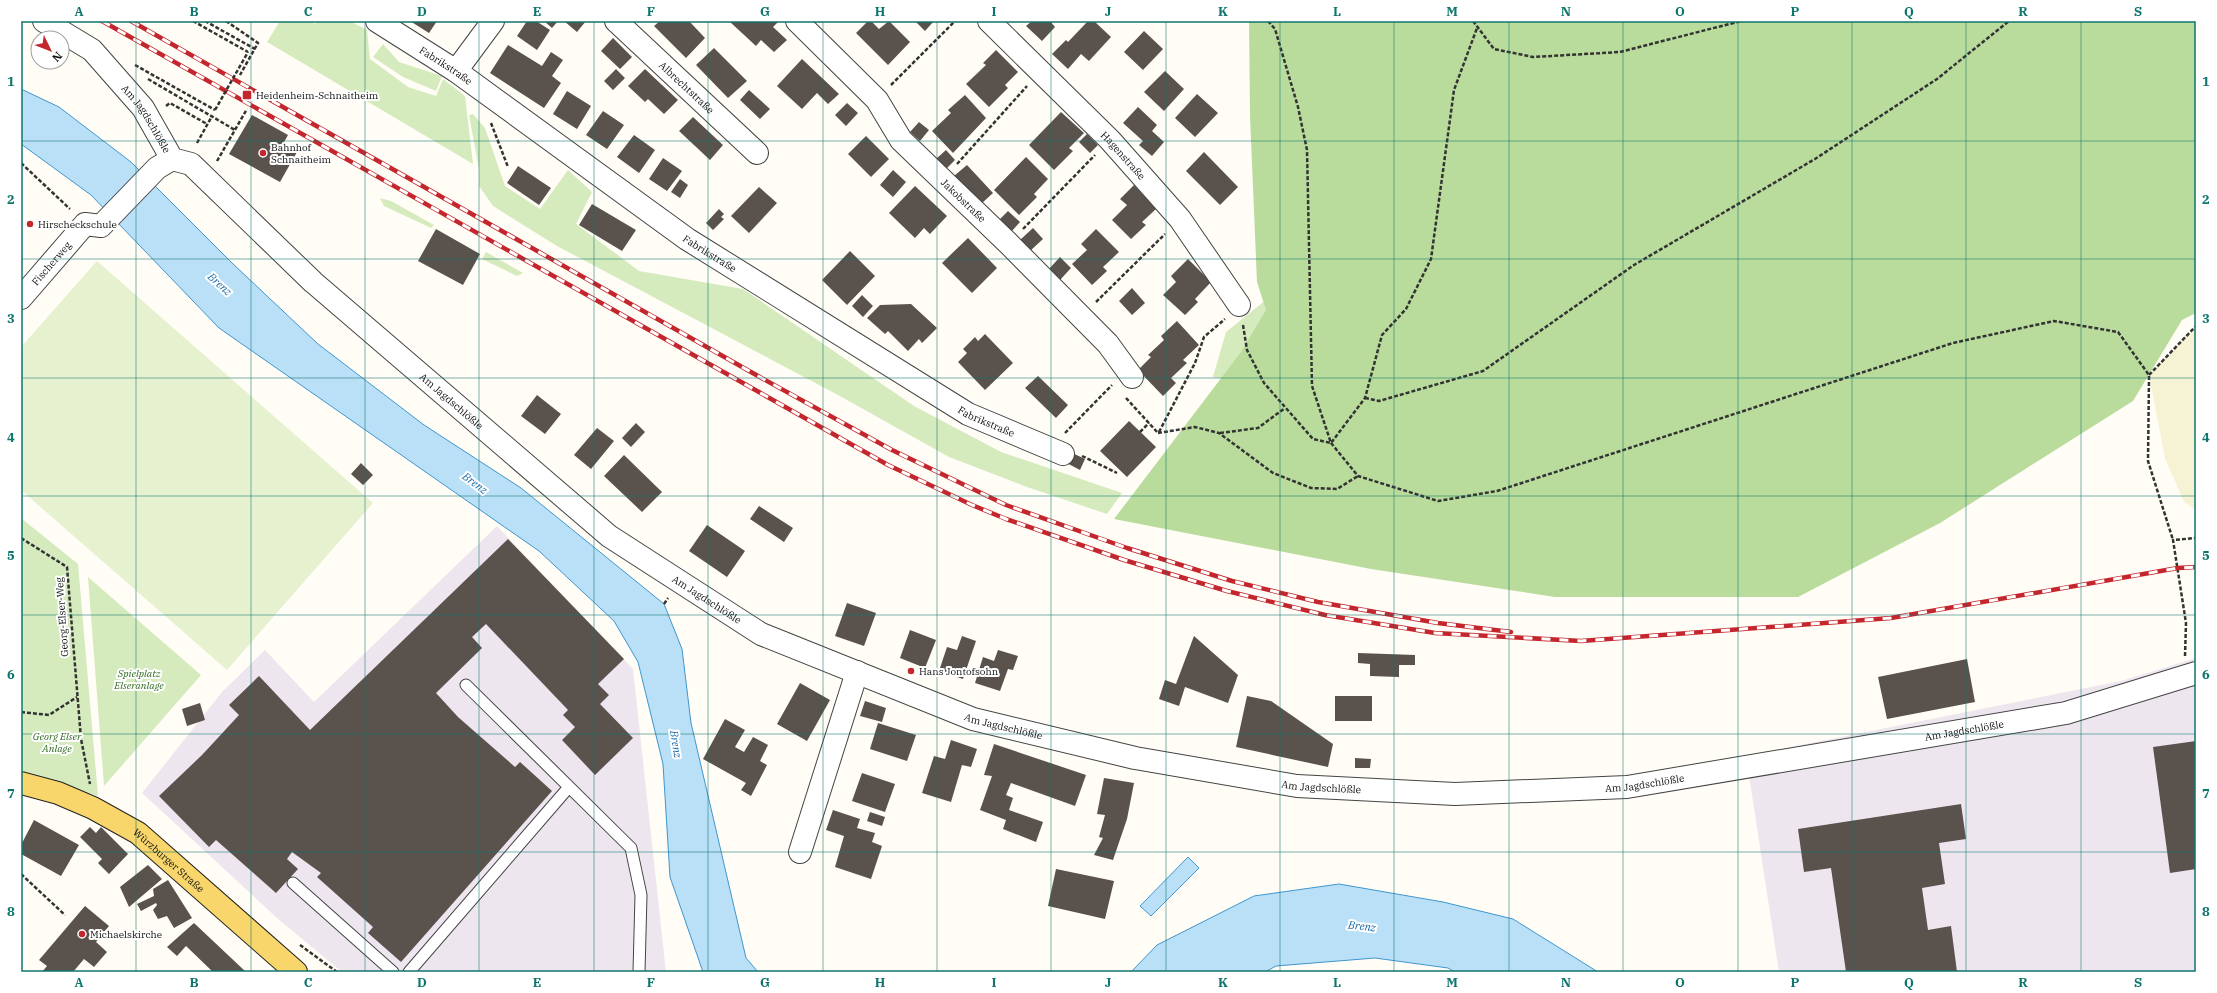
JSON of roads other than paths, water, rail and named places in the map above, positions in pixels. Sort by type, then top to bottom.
[{"type":"main road","name":"Würzburger Straße","points":[[21,783],[58,793],[93,808],[138,833],[296,972]]},
{"type":"street","name":"Am Jagdschlößle","points":[[44,21],[92,50],[143,108],[173,164],[609,536],[761,634],[973,719],[1135,758],[1297,786],[1455,794],[1627,787],[2066,713],[2190,676]]},
{"type":"street","name":"Fabrikstraße","points":[[377,21],[456,71],[687,239],[968,414],[1056,452]]},
{"type":"street","points":[[456,71],[493,21]]},
{"type":"street","name":"Albrechtstraße","points":[[616,21],[757,153]]},
{"type":"street","name":"Jakobstraße","points":[[798,21],[877,100],[901,140],[1008,243],[1108,344],[1123,380]]},
{"type":"street","name":"Hagenstraße","points":[[989,21],[1110,140],[1180,219],[1239,305]]},
{"type":"street","name":"Fischerweg","points":[[21,298],[93,225],[173,164]]},
{"type":"street","points":[[800,852],[856,672]]},
{"type":"lane","points":[[466,685],[631,848],[641,895],[639,972]]},
{"type":"lane","points":[[409,972],[569,787]]},
{"type":"lane","points":[[293,883],[393,972]]},
{"type":"water","name":"Brenz","points":[[21,89],[59,107],[131,162],[232,263],[318,344],[424,425],[521,488],[664,604],[682,649],[691,723],[746,958],[758,972],[703,972],[670,877],[663,764],[638,662],[614,621],[539,551],[219,328],[91,195],[21,144]]},
{"type":"water","points":[[1188,857],[1199,868],[1151,916],[1140,906]]},
{"type":"water","name":"Brenz","points":[[1339,884],[1443,902],[1513,919],[1598,972],[1455,972],[1448,968],[1375,958],[1276,966],[1265,972],[1131,972],[1157,945],[1254,896]]},
{"type":"railway","points":[[102,21],[888,465],[972,505],[1006,519],[1124,560],[1227,591],[1325,615],[1435,633],[1581,641],[1891,618],[2178,568],[2196,567]]},
{"type":"railway","points":[[131,21],[758,376],[892,450],[1006,505],[1127,548],[1232,581],[1318,602],[1438,623],[1511,632]]},
{"type":"place","name":"Heidenheim-Schnaitheim","points":[[247,95]]},
{"type":"place","name":"Bahnhof Schnaitheim","points":[[263,153]]},
{"type":"place","name":"Hirscheckschule","points":[[30,224]]},
{"type":"place","name":"Hans Jontofsohn","points":[[911,671]]},
{"type":"place","name":"Michaelskirche","points":[[82,934]]},
{"type":"park label","name":"Spielplatz Elseranlage","points":[[139,678]]},
{"type":"park label","name":"Georg Elser Anlage","points":[[57,742]]}]
